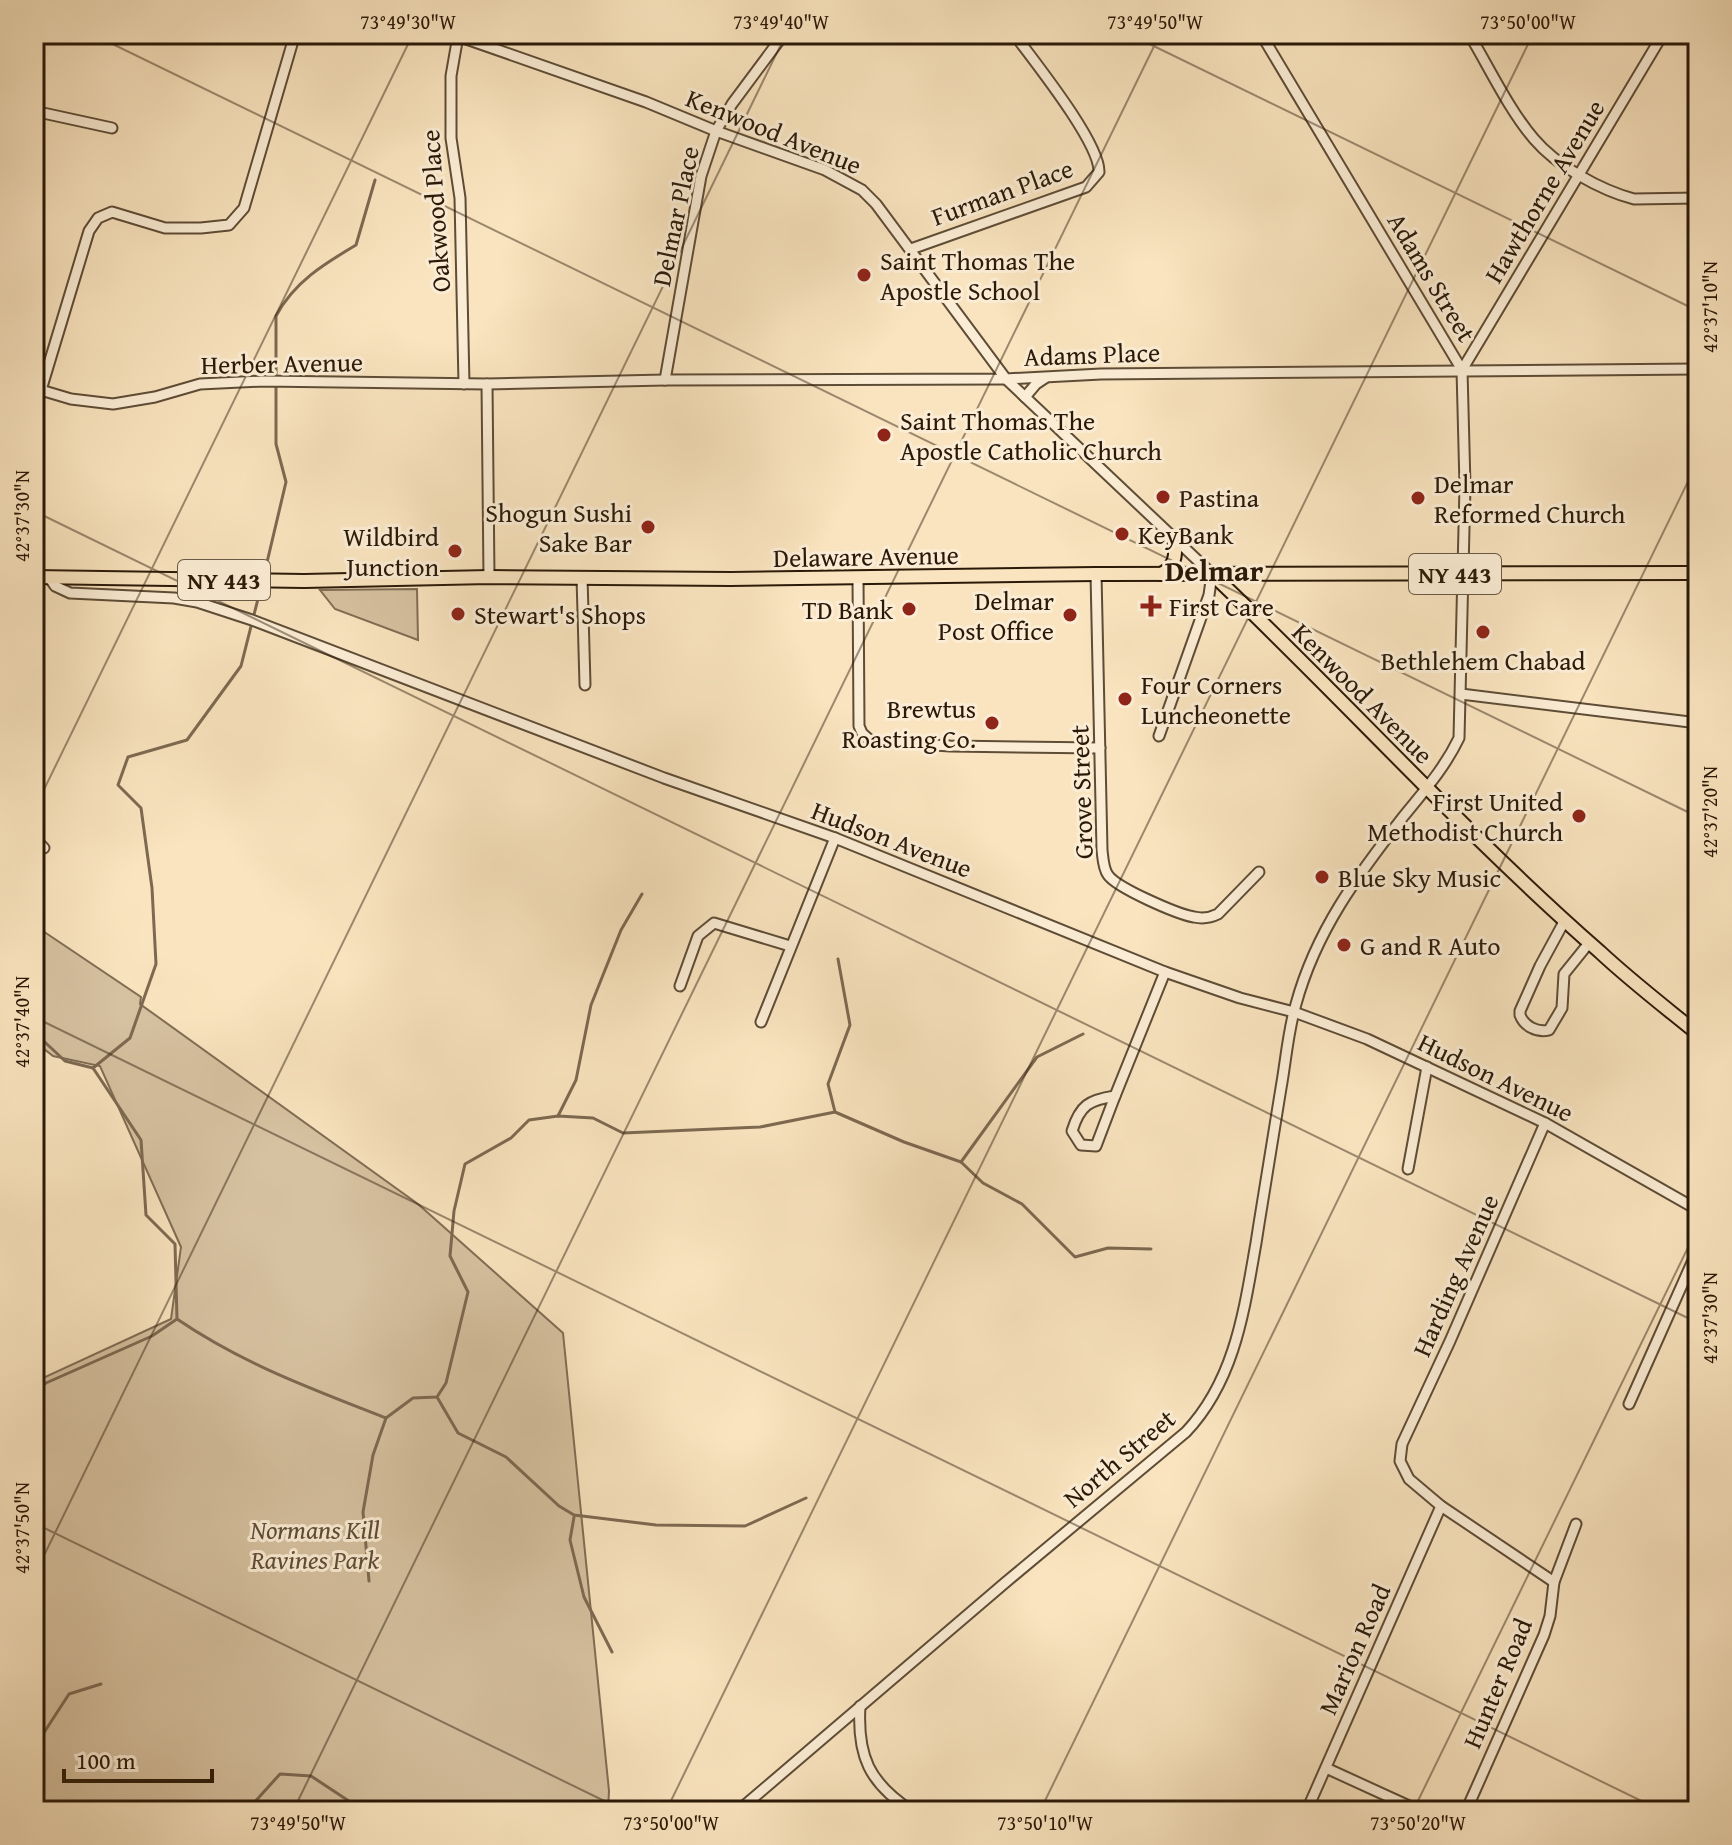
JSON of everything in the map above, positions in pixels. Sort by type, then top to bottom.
[{"type":"main road","points":[[1159,575],[1173,565],[1174,540]]},
{"type":"main road","name":"Delaware Avenue","points":[[34,577],[304,581],[489,577],[1698,573]]},
{"type":"main road","name":"Kenwood Avenue","points":[[1212,574],[1428,789],[1589,943],[1698,1034]]},
{"type":"street","points":[[38,389],[89,231],[98,218],[112,212],[165,228],[229,225],[244,208],[295,34]]},
{"type":"street","name":"Delmar Place","points":[[665,380],[701,176],[716,131],[784,34]]},
{"type":"street","name":"Furman Place","points":[[911,249],[1086,187],[1094,181],[1100,167],[1089,141],[1014,34]]},
{"type":"street","name":"Adams Street","points":[[1261,34],[1462,370],[1465,486],[1459,738],[1446,765],[1404,816],[1331,916],[1317,944],[1297,1001]]},
{"type":"street","points":[[1469,34],[1532,138],[1547,153],[1580,175],[1634,199],[1698,198]]},
{"type":"street","name":"Hawthorne Avenue","points":[[1462,370],[1663,34]]},
{"type":"street","name":"Kenwood Avenue","points":[[455,35],[646,102],[825,170],[853,185],[876,204],[1006,379],[1212,574]]},
{"type":"street","name":"Oakwood Place","points":[[455,35],[451,76],[451,138],[460,198],[464,384]]},
{"type":"street","points":[[34,111],[112,128]]},
{"type":"street","name":"Adams Place","points":[[487,384],[1698,369]]},
{"type":"street","points":[[1025,397],[1047,377]]},
{"type":"street","name":"Herber Avenue","points":[[38,389],[71,399],[113,404],[155,397],[200,384],[218,383],[487,384]]},
{"type":"street","points":[[487,384],[489,577]]},
{"type":"street","name":"Grove Street","points":[[1096,574],[1104,867],[1108,876],[1116,883],[1179,912],[1211,918],[1259,872]]},
{"type":"street","points":[[1159,736],[1209,595],[1212,574]]},
{"type":"street","name":"Hudson Avenue","points":[[49,577],[55,586],[70,593],[174,598],[231,613],[649,772],[835,838],[1165,972],[1240,998],[1294,1012],[1367,1039],[1545,1123],[1698,1210]]},
{"type":"street","points":[[582,577],[585,685]]},
{"type":"street","points":[[858,578],[859,726],[871,741],[950,746],[1100,748]]},
{"type":"street","points":[[1461,694],[1698,723]]},
{"type":"street","points":[[34,838],[44,848]]},
{"type":"street","points":[[761,1022],[835,838]]},
{"type":"street","points":[[1565,920],[1520,1011],[1526,1024],[1543,1031],[1549,1030],[1562,1008],[1564,974],[1589,943]]},
{"type":"street","points":[[680,986],[698,936],[714,923],[790,946]]},
{"type":"street","points":[[1115,1096],[1094,1099],[1078,1113],[1072,1131],[1081,1145],[1096,1146],[1165,972]]},
{"type":"street","name":"North Street","points":[[738,1811],[1186,1432],[1211,1401],[1230,1359],[1243,1319],[1297,1001]]},
{"type":"street","points":[[1408,1169],[1427,1067]]},
{"type":"street","name":"Harding Avenue","points":[[1441,1506],[1409,1479],[1403,1470],[1400,1455],[1402,1444],[1545,1123]]},
{"type":"street","points":[[1629,1404],[1698,1249]]},
{"type":"street","points":[[1441,1506],[1554,1582]]},
{"type":"street","name":"Marion Road","points":[[1307,1810],[1441,1506]]},
{"type":"street","name":"Hunter Road","points":[[1466,1811],[1544,1635],[1554,1582],[1576,1524]]},
{"type":"street","points":[[860,1706],[860,1743],[867,1767],[882,1788],[912,1811]]},
{"type":"street","points":[[1326,1768],[1420,1811]]},
{"type":"green space","points":[[417,589],[418,640],[335,609],[320,590]]},
{"type":"green space","name":"Normans Kill Ravines Park","points":[[34,925],[141,997],[140,1004],[418,1204],[563,1333],[609,1791],[608,1811],[34,1811],[34,1386],[45,1377],[171,1319],[181,1247],[100,1066],[53,1056],[34,1041]]},
{"type":"waterway","points":[[264,575],[286,482],[276,444],[276,316],[301,284],[356,245],[375,180]]},
{"type":"waterway","points":[[93,1068],[130,1038],[156,964],[152,888],[141,808],[118,785],[128,757],[187,740],[241,666],[262,583]]},
{"type":"waterway","points":[[558,1116],[576,1080],[591,1005],[621,930],[642,894]]},
{"type":"waterway","points":[[835,1112],[828,1084],[850,1025],[838,959]]},
{"type":"waterway","points":[[34,1032],[65,1061],[93,1068],[141,1140],[146,1215],[175,1244],[177,1319],[152,1336],[46,1383],[34,1392]]},
{"type":"waterway","points":[[177,1319],[253,1362],[386,1418],[413,1398],[437,1397],[446,1383],[468,1292],[450,1256],[454,1211],[465,1164],[511,1138],[529,1120],[558,1116],[593,1118],[623,1133],[760,1127],[835,1112],[904,1142],[961,1162],[1037,1057],[1083,1034]]},
{"type":"waterway","points":[[961,1162],[983,1183],[1022,1204],[1075,1257],[1108,1248],[1151,1249]]},
{"type":"waterway","points":[[437,1397],[458,1433],[506,1457],[559,1506],[574,1515],[656,1525],[745,1526],[806,1498]]},
{"type":"waterway","points":[[369,1581],[363,1512],[373,1455],[386,1418]]},
{"type":"waterway","points":[[574,1517],[570,1540],[584,1597],[612,1652]]},
{"type":"waterway","points":[[34,1748],[69,1694],[101,1684]]},
{"type":"waterway","points":[[182,1811],[252,1805],[280,1774],[311,1776],[364,1811]]},
{"type":"waterway","points":[[34,1804],[91,1811]]},
{"type":"place","name":"Saint Thomas The Apostle School","points":[[864,275]]},
{"type":"place","name":"Saint Thomas The Apostle Catholic Church","points":[[884,435]]},
{"type":"place","name":"Pastina","points":[[1163,497]]},
{"type":"place","name":"Delmar Reformed Church","points":[[1418,498]]},
{"type":"place","name":"Shogun Sushi Sake Bar","points":[[648,527]]},
{"type":"place","name":"KeyBank","points":[[1122,534]]},
{"type":"place","name":"Wildbird Junction","points":[[455,551]]},
{"type":"place","name":"First Care","points":[[1151,606]]},
{"type":"place","name":"TD Bank","points":[[909,609]]},
{"type":"place","name":"Stewart's Shops","points":[[458,614]]},
{"type":"place","name":"Delmar Post Office","points":[[1070,615]]},
{"type":"place","name":"Bethlehem Chabad","points":[[1483,632]]},
{"type":"place","name":"Four Corners Luncheonette","points":[[1125,699]]},
{"type":"place","name":"Brewtus Roasting Co.","points":[[992,723]]},
{"type":"place","name":"First United Methodist Church","points":[[1579,816]]},
{"type":"place","name":"Blue Sky Music","points":[[1322,877]]},
{"type":"place","name":"G and R Auto","points":[[1344,945]]},
{"type":"district","name":"Delmar","points":[[1214,570]]}]
